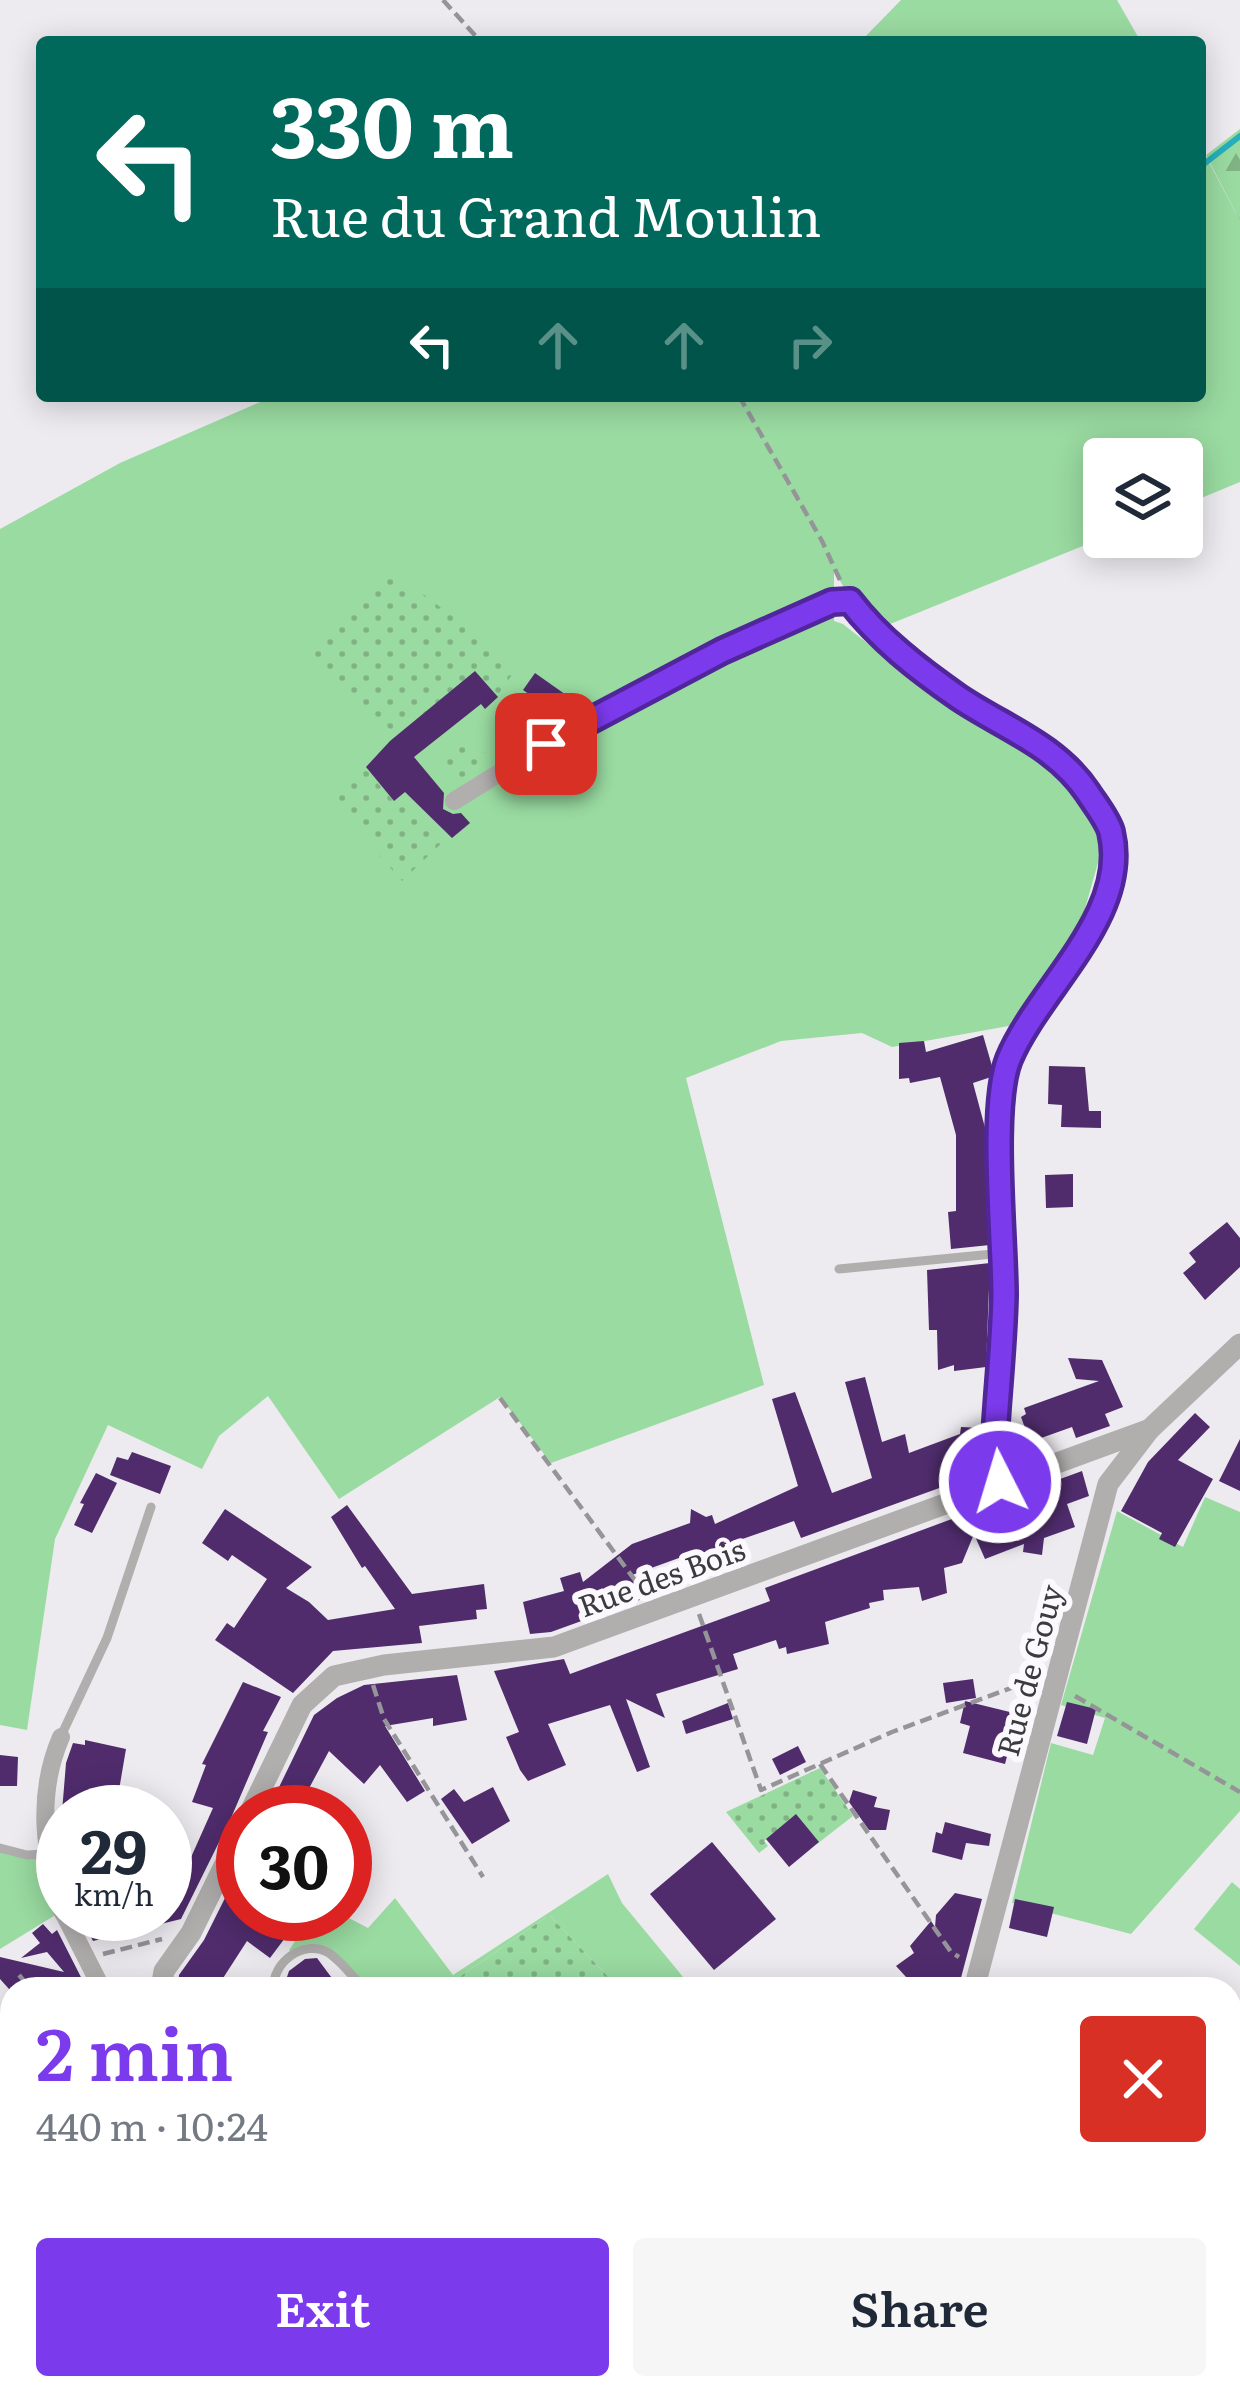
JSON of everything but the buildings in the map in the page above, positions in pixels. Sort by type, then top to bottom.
[{"type":"street","points":[[454,801],[515,760],[722,651],[832,602],[850,601],[873,631],[958,697],[1049,749],[1086,789],[1111,831],[1112,878],[1091,929],[1023,1029],[1006,1065],[1001,1100],[1003,1253],[995,1434],[1000,1482]]},
{"type":"street","name":"Rue de Gouy","points":[[977,1977],[1108,1484],[1150,1429],[1240,1344]]},
{"type":"street","name":"Rue des Bois","points":[[263,1785],[302,1705],[334,1676],[554,1647],[1150,1429]]},
{"type":"street","points":[[47,1785],[61,1737]]},
{"type":"street","points":[[192,1931],[216,1882]]},
{"type":"street","points":[[77,1941],[95,1977]]},
{"type":"street","points":[[163,1977],[185,1941]]},
{"type":"lane","points":[[839,1268],[1003,1253]]},
{"type":"lane","points":[[61,1737],[107,1638],[152,1507]]},
{"type":"lane","points":[[0,1848],[36,1854]]},
{"type":"lane","points":[[274,1977],[282,1963],[317,1948],[329,1953],[352,1977]]},
{"type":"path","points":[[443,0],[476,36]]},
{"type":"path","points":[[743,402],[822,541],[850,601]]},
{"type":"path","points":[[500,1398],[657,1610]]},
{"type":"path","points":[[693,1597],[761,1790],[1034,1677],[1056,1684],[1240,1792]]},
{"type":"path","points":[[367,1669],[384,1719],[483,1877]]},
{"type":"path","points":[[820,1764],[951,1952],[976,1977]]},
{"type":"path","points":[[86,1960],[160,1941]]},
{"type":"green space","points":[[901,0],[1117,0],[1138,36],[866,36]]},
{"type":"green space","points":[[1240,129],[1240,221],[1206,155]]},
{"type":"green space","points":[[1206,156],[1240,221],[1240,482],[1203,497],[1203,438],[1083,438],[1083,546],[873,631],[834,572],[834,621],[933,695],[1044,760],[1092,819],[1101,852],[1081,923],[1014,1025],[892,1047],[862,1033],[781,1041],[686,1078],[764,1385],[551,1463],[500,1397],[339,1499],[268,1396],[219,1436],[202,1469],[108,1425],[55,1539],[27,1730],[0,1725],[0,529],[120,463],[260,402],[1206,402]]},
{"type":"green space","points":[[394,572],[518,666],[493,702],[470,675],[397,736],[309,651]]},
{"type":"green space","points":[[464,740],[498,760],[454,784],[442,775],[438,763],[444,751],[449,756]]},
{"type":"green space","points":[[362,765],[395,803],[407,794],[446,839],[402,881],[331,801]]},
{"type":"green space","points":[[1205,1497],[1240,1512],[1240,1811],[1131,1934],[1012,1903],[1051,1743],[1093,1755],[1105,1718],[1061,1705],[1117,1511],[1183,1547]]},
{"type":"green space","points":[[820,1768],[853,1816],[817,1844],[794,1817],[764,1841],[768,1846],[759,1853],[726,1812]]},
{"type":"green space","points":[[0,1848],[36,1853],[36,1927],[0,1949]]},
{"type":"green space","points":[[608,1874],[622,1903],[683,1977],[608,1977],[549,1915],[459,1977],[350,1977],[317,1948],[294,1954],[289,1950],[295,1941],[372,1941],[372,1924],[395,1898],[453,1975]]},
{"type":"green space","points":[[1232,1882],[1240,1889],[1240,1966],[1194,1929]]},
{"type":"green space","points":[[549,1915],[608,1977],[459,1977]]},
{"type":"waterway","points":[[1206,162],[1240,136]]},
{"type":"route","points":[[546,744],[722,651],[832,602],[850,601],[873,631],[958,697],[1049,749],[1086,789],[1111,831],[1112,878],[1091,929],[1023,1029],[1006,1065],[1001,1100],[1004,1298],[994,1458],[1000,1482]]}]
